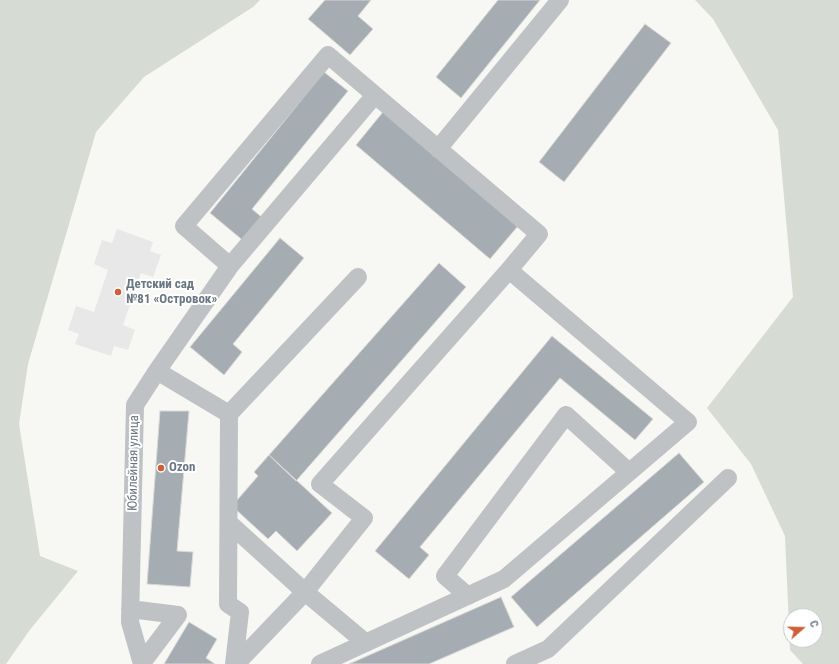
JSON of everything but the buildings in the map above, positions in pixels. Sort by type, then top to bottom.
[{"type":"street","points":[[438,149],[560,0]]},
{"type":"street","points":[[230,266],[184,226],[328,55],[539,234],[320,484],[364,518],[305,592],[235,664]]},
{"type":"street","name":"Юбилейная улица","points":[[142,664],[130,622],[135,405],[230,266],[375,95]]},
{"type":"street","points":[[320,664],[504,579],[688,422],[509,270]]},
{"type":"street","points":[[235,664],[240,612],[228,604],[229,414],[358,277]]},
{"type":"street","points":[[157,371],[229,414]]},
{"type":"street","points":[[468,596],[445,576],[566,415],[630,472]]},
{"type":"street","points":[[516,664],[548,649],[728,478]]},
{"type":"street","points":[[229,523],[305,592],[366,643]]},
{"type":"street","points":[[130,609],[178,614],[142,664]]},
{"type":"shaded area","points":[[0,0],[260,0],[253,7],[144,77],[96,132],[28,364],[19,424],[40,556],[78,571],[29,631],[6,664],[0,664]]},
{"type":"shaded area","points":[[695,0],[839,0],[839,664],[803,664],[790,650],[790,648],[823,648],[823,608],[788,608],[785,536],[751,464],[707,408],[793,297],[778,130],[713,19]]},
{"type":"shaded area","name":"Детский сад №81 «Островок»","points":[[117,229],[153,242],[150,251],[161,255],[153,277],[141,273],[123,325],[135,330],[128,350],[114,346],[111,356],[75,344],[79,334],[68,330],[76,306],[94,312],[108,270],[94,264],[102,240],[112,243]]},
{"type":"place","name":"Детский сад №81 «Островок»","points":[[118,292]]},
{"type":"place","name":"Ozon","points":[[161,468]]}]
